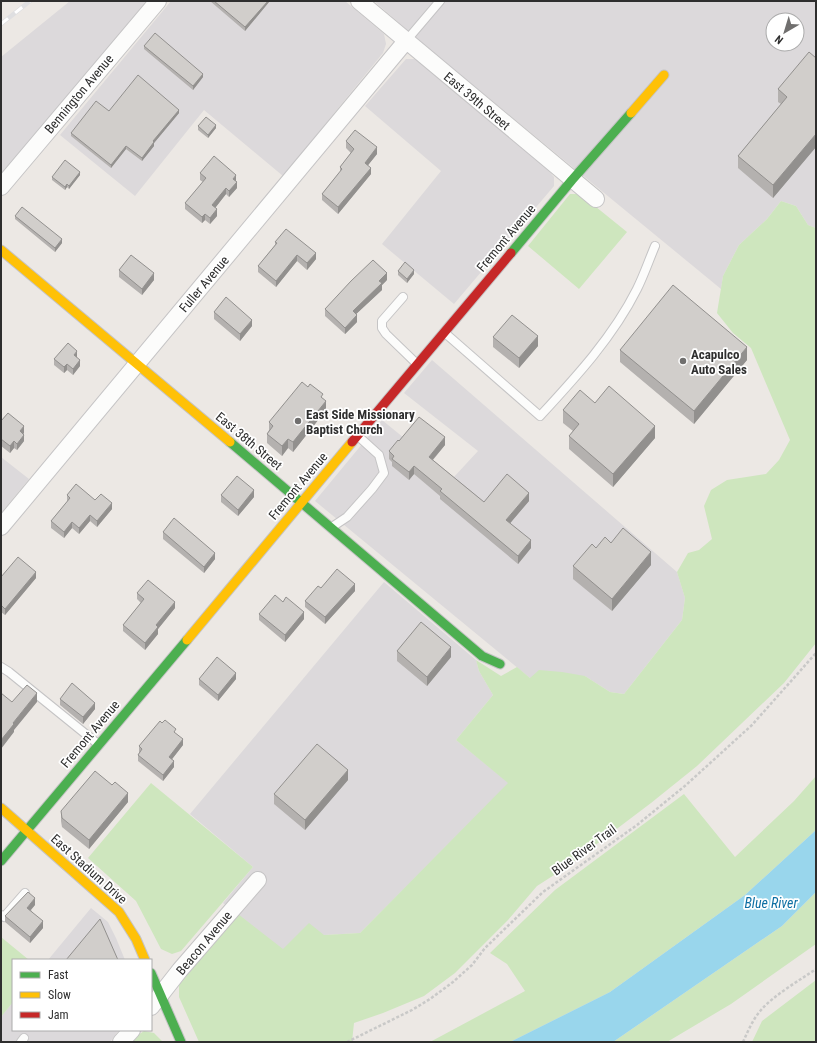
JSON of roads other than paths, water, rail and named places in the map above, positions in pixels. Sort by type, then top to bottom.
[{"type":"street","name":"Bennington Avenue","points":[[1,187],[158,1]]},
{"type":"street","name":"East 39th Street","points":[[359,1],[596,199]]},
{"type":"street","name":"Fuller Avenue","points":[[1,527],[406,41]]},
{"type":"street","name":"Fremont Avenue","points":[[1,861],[572,180],[664,75]]},
{"type":"street","name":"East 38th Street","points":[[1,250],[332,527],[482,656],[500,664]]},
{"type":"street","name":"East Stadium Drive","points":[[1,808],[119,912],[136,938],[145,959]]},
{"type":"street","name":"Beacon Avenue","points":[[156,1002],[180,970],[258,880]]},
{"type":"street","points":[[152,979],[156,1002],[181,1042]]},
{"type":"street","points":[[121,1042],[131,1031]]},
{"type":"lane","points":[[406,41],[440,1]]},
{"type":"lane","points":[[444,332],[540,416],[579,374],[616,324],[637,289],[655,246]]},
{"type":"lane","points":[[403,297],[382,321],[382,328],[386,334],[417,364]]},
{"type":"lane","points":[[332,527],[347,517],[384,473],[379,455],[358,435]]},
{"type":"lane","points":[[1,666],[98,745]]},
{"type":"lane","points":[[1,915],[4,917],[25,893]]},
{"type":"water","name":"Blue River","points":[[816,830],[816,892],[782,926],[613,1042],[510,1042],[610,992],[745,895]]},
{"type":"railway","points":[[1,24],[30,1]]},
{"type":"place","name":"Acapulco Auto Sales","points":[[683,361]]},
{"type":"place","name":"East Side Missionary Baptist Church","points":[[298,421]]}]
